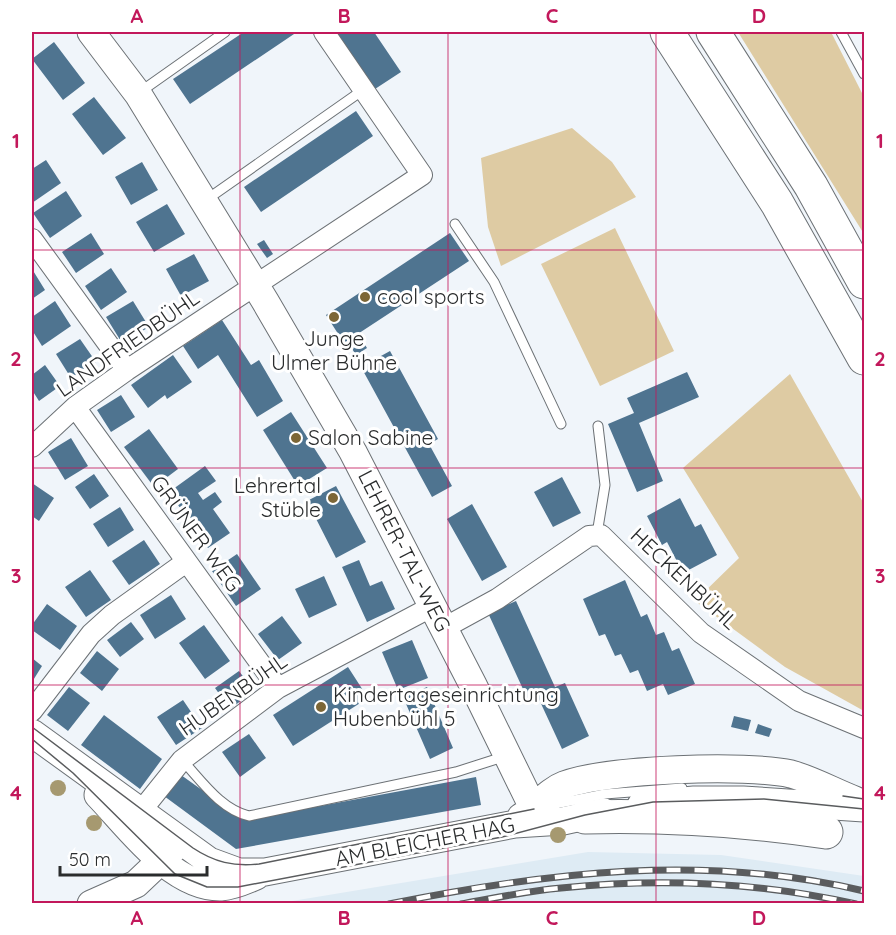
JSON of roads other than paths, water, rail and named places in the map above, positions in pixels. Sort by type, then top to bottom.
[{"type":"highway","points":[[667,32],[777,204],[864,358]]},
{"type":"highway","points":[[713,32],[811,186],[864,282]]},
{"type":"highway","points":[[585,816],[719,820],[826,832]]},
{"type":"street","name":"LEHRER-TAL-WEG","points":[[91,32],[138,94],[256,286],[353,452],[439,617],[537,815]]},
{"type":"street","points":[[256,286],[422,175],[324,32]]},
{"type":"street","points":[[32,239],[127,370]]},
{"type":"street","name":"LANDFRIEDBÜHL","points":[[32,447],[75,407],[127,370],[256,286]]},
{"type":"street","name":"GRÜNER WEG","points":[[75,407],[278,688]]},
{"type":"street","name":"HECKENBÜHL","points":[[439,617],[497,599],[589,536],[597,534],[607,538],[701,633],[799,701],[864,728]]},
{"type":"street","points":[[32,711],[91,634],[112,615],[186,562]]},
{"type":"street","name":"HUBENBÜHL","points":[[141,811],[182,760],[278,688],[439,617]]},
{"type":"street","points":[[32,733],[53,749]]},
{"type":"street","name":"AM BLEICHER HAG","points":[[53,749],[203,857],[224,868],[247,873],[265,872],[500,827],[537,815],[585,816],[641,805],[694,800],[857,802]]},
{"type":"street","name":"AM BLEICHER HAG","points":[[53,749],[180,876],[211,886],[228,886],[265,872]]},
{"type":"street","points":[[537,815],[557,788],[580,780],[681,771],[782,773],[800,777],[857,802]]},
{"type":"street","points":[[91,903],[129,889],[181,841]]},
{"type":"lane","points":[[138,94],[225,32]]},
{"type":"lane","points":[[841,32],[864,74]]},
{"type":"lane","points":[[204,201],[368,98]]},
{"type":"lane","points":[[454,224],[494,282],[561,424]]},
{"type":"lane","points":[[597,534],[605,485],[598,426]]},
{"type":"lane","points":[[182,760],[221,802],[240,814],[249,816],[456,772],[508,755]]},
{"type":"lane","points":[[537,815],[605,794],[693,788]]},
{"type":"lane","points":[[805,792],[857,802]]},
{"type":"tram line","points":[[32,727],[193,848],[209,857],[233,864],[259,864],[534,809]]},
{"type":"tram line","points":[[32,739],[73,773],[175,874],[207,887],[238,887],[502,837],[585,815],[653,802],[764,799],[864,809]]},
{"type":"tram line","points":[[843,796],[864,799]]},
{"type":"railway","points":[[389,904],[508,883],[626,871],[745,872],[804,879],[864,891]]},
{"type":"railway","points":[[461,904],[561,888],[635,883],[746,887],[856,904]]},
{"type":"place","name":"cool sports","points":[[365,297]]},
{"type":"place","name":"Junge Ulmer Bühne","points":[[334,317]]},
{"type":"place","name":"Salon Sabine","points":[[296,438]]},
{"type":"place","name":"Lehrertal Stüble","points":[[333,498]]},
{"type":"place","name":"Kindertageseinrichtung Hubenbühl 5","points":[[321,707]]}]
